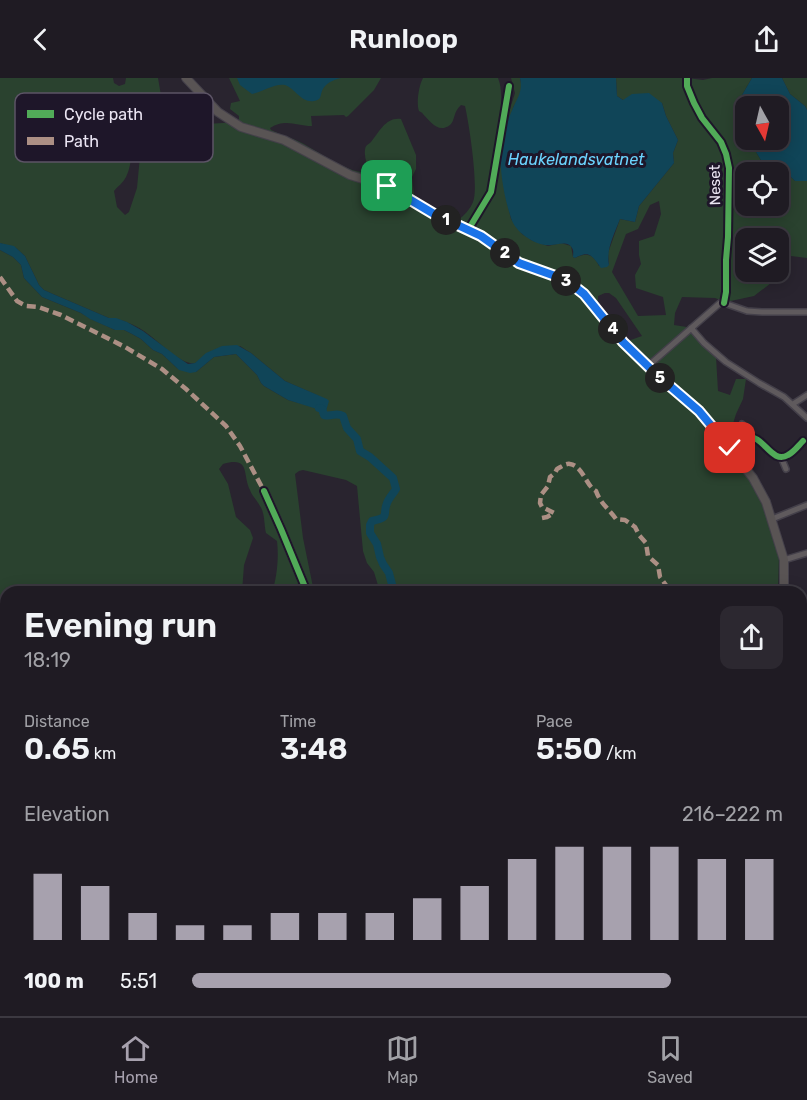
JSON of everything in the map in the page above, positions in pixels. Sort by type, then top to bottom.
[{"type":"main road","points":[[186,78],[200,93]]},
{"type":"main road","points":[[213,107],[241,127],[284,140],[350,175],[387,186],[434,214],[481,236],[519,263],[558,277],[584,294],[623,342],[699,411],[760,489],[784,560],[784,586]]},
{"type":"main road","points":[[264,491],[305,586]]},
{"type":"street","name":"Neset","points":[[687,78],[687,86],[694,103],[702,118],[721,142],[729,168],[724,303]]},
{"type":"street","points":[[468,230],[490,192],[509,87]]},
{"type":"street","points":[[648,366],[720,303],[747,311],[807,312]]},
{"type":"street","points":[[691,328],[726,362],[784,396],[807,417]]},
{"type":"street","points":[[793,404],[807,395]]},
{"type":"street","points":[[742,424],[739,430],[742,438]]},
{"type":"street","points":[[730,448],[742,438],[748,437],[756,439],[773,454],[781,457],[789,454],[803,441]]},
{"type":"street","points":[[781,457],[786,469]]},
{"type":"street","points":[[772,519],[807,505]]},
{"type":"street","points":[[784,560],[807,553]]},
{"type":"green space","points":[[0,78],[113,78],[114,83],[119,86],[125,84],[126,78],[158,78],[161,93],[15,93],[15,162],[131,162],[126,177],[114,191],[117,207],[125,215],[129,212],[137,188],[139,162],[213,162],[213,124],[239,122],[239,116],[230,109],[231,103],[240,101],[229,78],[381,78],[374,90],[346,117],[344,115],[311,116],[312,126],[281,123],[270,128],[343,166],[367,172],[366,146],[387,122],[401,119],[416,155],[416,169],[412,177],[417,200],[458,220],[471,207],[475,195],[473,155],[465,106],[461,105],[458,108],[450,125],[442,128],[435,126],[418,108],[419,89],[423,78],[498,78],[502,115],[505,117],[515,93],[511,78],[520,78],[521,94],[503,136],[500,156],[511,219],[522,234],[533,241],[548,246],[561,243],[571,246],[573,257],[589,255],[599,266],[609,265],[608,253],[620,219],[635,222],[639,206],[674,163],[673,153],[678,140],[662,103],[623,100],[617,96],[616,78],[703,80],[752,78],[741,96],[735,96],[735,150],[755,150],[762,162],[735,162],[735,216],[789,216],[789,175],[795,181],[807,181],[807,258],[789,257],[789,228],[735,228],[735,282],[771,283],[754,296],[726,302],[715,298],[682,297],[675,313],[674,325],[693,328],[716,357],[718,391],[730,395],[736,379],[746,379],[743,399],[723,444],[755,488],[770,524],[779,554],[778,586],[378,586],[363,551],[357,486],[346,480],[303,470],[295,474],[303,538],[313,586],[274,586],[277,567],[277,541],[266,533],[263,512],[251,492],[242,464],[232,462],[223,464],[219,469],[228,484],[236,517],[250,530],[253,538],[244,565],[242,586],[0,586],[0,250],[13,257],[21,265],[24,278],[42,297],[115,330],[124,330],[132,334],[162,354],[177,368],[196,372],[214,357],[236,354],[257,375],[264,386],[288,400],[313,407],[322,414],[319,396],[285,381],[240,346],[195,363],[183,361],[135,326],[109,318],[44,290],[39,285],[25,256],[16,248],[0,243]],"holes":[[[659,201],[661,214],[654,236],[639,241],[641,264],[635,275],[636,288],[663,297],[666,315],[638,316],[612,272],[626,234],[638,229],[650,205]],[[609,293],[616,298],[642,336],[622,343],[598,306],[598,296]]]},
{"type":"green space","points":[[782,78],[807,78],[807,110],[790,94]]},
{"type":"water","points":[[237,78],[341,78],[325,86],[318,100],[309,101],[285,85],[277,85],[252,94],[240,85]]},
{"type":"water","name":"Haukelandsvatnet","points":[[520,78],[616,78],[617,96],[623,100],[632,94],[649,93],[662,103],[678,140],[673,153],[674,163],[639,206],[635,222],[620,219],[613,236],[607,267],[601,268],[593,257],[587,254],[573,257],[573,249],[568,244],[539,244],[527,238],[513,223],[503,188],[501,144],[518,97]]},
{"type":"water","points":[[752,78],[782,78],[790,94],[805,106],[807,110],[807,181],[795,181],[789,175],[789,162],[762,162],[755,150],[789,150],[789,96],[741,96]]},
{"type":"water","points":[[0,243],[14,246],[25,256],[39,285],[44,290],[109,318],[127,322],[188,364],[195,363],[206,353],[222,346],[237,345],[251,353],[285,381],[327,399],[329,401],[325,414],[323,416],[317,409],[288,400],[264,386],[257,375],[236,354],[214,357],[196,372],[179,370],[162,354],[132,334],[124,330],[115,330],[42,297],[24,278],[21,265],[13,257],[0,250]]},
{"type":"waterway","points":[[319,408],[322,409],[324,415],[343,416],[347,428],[357,439],[360,451],[393,478],[396,489],[387,503],[385,515],[372,521],[370,525],[370,533],[377,544],[392,586]]},
{"type":"marked path","points":[[0,277],[17,301],[26,306],[38,307],[61,315],[125,347],[162,369],[226,426],[240,446],[264,491]]},
{"type":"marked path","points":[[542,518],[554,513],[542,507],[540,503],[541,495],[548,486],[550,477],[564,465],[568,464],[578,468],[616,519],[625,520],[635,527],[646,543],[648,556],[658,565],[660,577],[667,586]]},
{"type":"cycle path","points":[[687,78],[687,86],[694,103],[702,118],[721,142],[729,168],[724,303]]},
{"type":"cycle path","points":[[468,230],[491,192],[509,86]]},
{"type":"cycle path","points":[[730,448],[744,438],[752,437],[772,453],[782,457],[792,452],[803,441]]},
{"type":"cycle path","points":[[264,491],[305,586]]},
{"type":"route","points":[[387,186],[434,214],[481,236],[519,263],[558,277],[575,287],[584,294],[623,342],[699,411],[730,448]]}]
